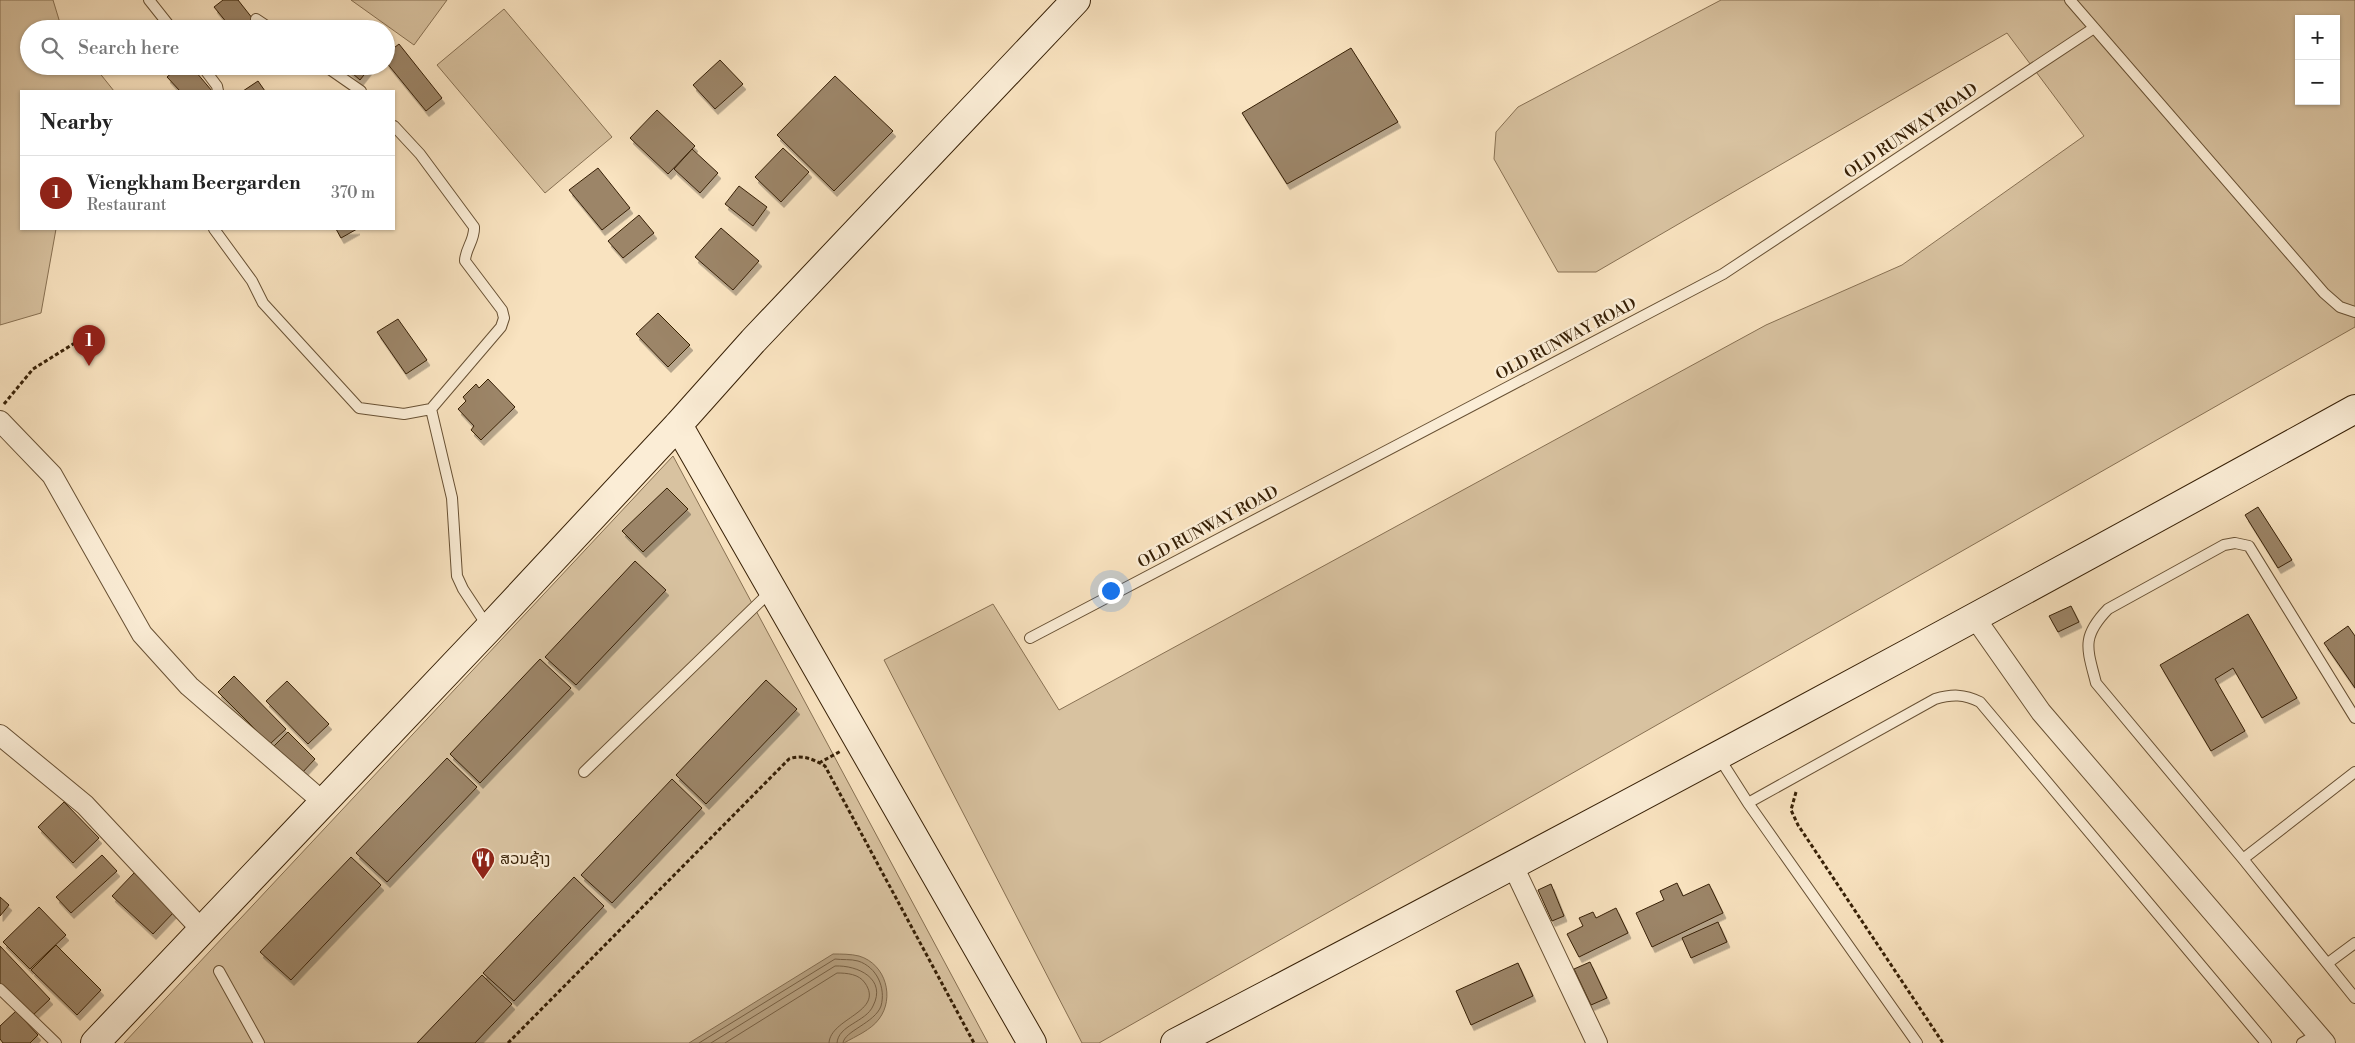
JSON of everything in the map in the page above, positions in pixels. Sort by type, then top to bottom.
[{"type":"street","points":[[95,1043],[489,628],[678,425],[752,341],[1076,0]]},
{"type":"street","points":[[1175,1043],[1512,866],[1975,618],[2355,409]]},
{"type":"street","points":[[0,422],[52,475],[142,634],[189,686],[323,802]]},
{"type":"street","points":[[678,425],[1032,1043]]},
{"type":"street","points":[[1975,618],[2041,712],[2315,1040]]},
{"type":"street","points":[[0,736],[85,805],[202,930]]},
{"type":"street","points":[[1512,866],[1597,1043]]},
{"type":"lane","points":[[149,0],[165,20]]},
{"type":"lane","points":[[2070,0],[2324,293],[2340,307],[2355,312]]},
{"type":"lane","name":"OLD RUNWAY ROAD","points":[[1030,638],[1723,274],[2094,28]]},
{"type":"lane","points":[[209,75],[218,90]]},
{"type":"lane","points":[[338,75],[360,90]]},
{"type":"lane","points":[[215,230],[252,281],[263,303],[359,408],[404,414],[431,409],[501,327],[504,318],[502,310],[465,262],[465,255],[474,234],[474,227],[420,154],[395,127]]},
{"type":"lane","points":[[431,409],[452,498],[457,576],[471,602],[489,628]]},
{"type":"lane","points":[[2355,718],[2249,546],[2235,543],[2224,545],[2108,608],[2094,623],[2088,640],[2089,658],[2096,683],[2243,859],[2355,998]]},
{"type":"lane","points":[[584,772],[772,589]]},
{"type":"lane","points":[[1748,803],[1935,699],[1951,695],[1968,696],[1980,702],[2266,1043]]},
{"type":"lane","points":[[1717,755],[1748,803],[1917,1043]]},
{"type":"lane","points":[[2243,859],[2355,772]]},
{"type":"lane","points":[[2328,963],[2355,943]]},
{"type":"lane","points":[[219,972],[259,1043]]},
{"type":"lane","points":[[0,990],[56,1043]]},
{"type":"path","points":[[0,409],[33,369],[78,341]]},
{"type":"path","points":[[508,1043],[789,759],[803,756],[816,760],[825,766],[974,1043]]},
{"type":"path","points":[[1800,787],[1794,795],[1791,810],[1798,825],[1943,1043]]},
{"type":"shaded area","points":[[0,0],[53,0],[59,20],[20,20],[20,75],[101,75],[113,90],[20,90],[20,230],[56,230],[41,313],[0,325]]},
{"type":"shaded area","points":[[351,0],[447,0],[414,45],[395,31],[395,20],[379,20]]},
{"type":"shaded area","points":[[1721,0],[2355,0],[2355,327],[1099,1043],[1082,1043],[884,660],[993,604],[1059,710],[1766,325],[1902,265],[2084,136],[2007,33],[1596,272],[1558,272],[1494,159],[1496,132],[1518,107]]},
{"type":"shaded area","points":[[504,9],[612,137],[545,193],[437,65]]},
{"type":"shaded area","points":[[673,456],[988,1043],[124,1043]]},
{"type":"water","points":[[833,954],[856,955],[868,960],[876,966],[885,983],[887,992],[884,1011],[876,1023],[863,1032],[844,1043],[689,1043]]},
{"type":"building","points":[[223,0],[238,0],[254,20],[225,20],[214,7]]},
{"type":"building","points":[[399,44],[442,98],[426,111],[395,73],[395,47]]},
{"type":"building","points":[[1351,48],[1398,122],[1287,184],[1242,113]]},
{"type":"building","points":[[720,60],[743,84],[715,109],[693,85]]},
{"type":"building","points":[[169,75],[199,75],[211,90],[179,90],[167,77]]},
{"type":"building","points":[[354,75],[364,75],[360,80]]},
{"type":"building","points":[[835,76],[893,131],[834,191],[777,135]]},
{"type":"building","points":[[258,81],[264,90],[244,90]]},
{"type":"building","points":[[657,110],[695,146],[668,174],[630,138]]},
{"type":"building","points":[[783,148],[809,172],[781,202],[755,177]]},
{"type":"building","points":[[692,149],[718,173],[700,193],[674,169]]},
{"type":"building","points":[[598,168],[630,208],[602,230],[569,190]]},
{"type":"building","points":[[739,186],[767,207],[753,226],[725,204]]},
{"type":"building","points":[[639,215],[654,233],[623,258],[608,241]]},
{"type":"building","points":[[721,228],[759,261],[733,290],[695,257]]},
{"type":"building","points":[[337,230],[355,230],[341,238]]},
{"type":"building","points":[[658,313],[690,345],[668,367],[636,334]]},
{"type":"building","points":[[398,319],[427,360],[406,374],[377,332]]},
{"type":"building","points":[[488,379],[515,407],[481,440],[471,430],[474,426],[458,409],[466,401],[463,397],[476,384],[479,388]]},
{"type":"building","points":[[667,488],[688,509],[643,552],[622,531]]},
{"type":"building","points":[[2258,507],[2292,560],[2278,568],[2245,515]]},
{"type":"building","points":[[635,561],[666,590],[576,685],[545,657]]},
{"type":"building","points":[[2071,606],[2079,622],[2058,632],[2049,616]]},
{"type":"building","points":[[2248,614],[2297,698],[2262,718],[2233,668],[2215,679],[2245,731],[2211,751],[2160,665]]},
{"type":"building","points":[[2348,626],[2355,636],[2355,688],[2324,643]]},
{"type":"building","points":[[540,659],[571,688],[480,783],[450,754]]},
{"type":"building","points":[[234,676],[286,729],[270,744],[218,692]]},
{"type":"building","points":[[766,680],[797,709],[706,804],[676,775]]},
{"type":"building","points":[[287,681],[329,724],[308,744],[266,701]]},
{"type":"building","points":[[288,732],[315,759],[301,774],[274,746]]},
{"type":"building","points":[[447,758],[477,787],[387,882],[356,853]]},
{"type":"building","points":[[672,779],[702,808],[612,903],[581,875]]},
{"type":"building","points":[[64,802],[99,838],[73,863],[38,827]]},
{"type":"building","points":[[102,855],[117,871],[71,913],[56,897]]},
{"type":"building","points":[[351,857],[381,885],[291,980],[260,952]]},
{"type":"building","points":[[134,873],[175,911],[153,934],[112,896]]},
{"type":"building","points":[[574,877],[604,906],[514,1001],[483,973]]},
{"type":"building","points":[[1677,883],[1683,896],[1709,884],[1723,913],[1652,947],[1636,913],[1664,900],[1660,891]]},
{"type":"building","points":[[1551,884],[1564,916],[1552,921],[1538,890]]},
{"type":"building","points":[[0,897],[9,905],[0,916]]},
{"type":"building","points":[[39,907],[66,935],[30,969],[3,942]]},
{"type":"building","points":[[1616,908],[1628,933],[1579,957],[1567,934],[1583,926],[1579,918],[1593,912],[1596,918]]},
{"type":"building","points":[[1718,922],[1727,942],[1691,958],[1682,938]]},
{"type":"building","points":[[56,945],[101,990],[77,1015],[31,970]]},
{"type":"building","points":[[0,946],[50,999],[31,1017],[0,983]]},
{"type":"building","points":[[1590,962],[1607,998],[1591,1005],[1574,969]]},
{"type":"building","points":[[1518,963],[1533,996],[1471,1025],[1456,991]]},
{"type":"building","points":[[482,975],[512,1004],[475,1043],[417,1043]]},
{"type":"building","points":[[16,1011],[38,1035],[30,1043],[3,1043],[0,1039],[0,1026]]},
{"type":"place","name":"Viengkham Beergarden","points":[[89,366]]},
{"type":"place","name":"ສວນຊ້າງ","points":[[483,880]]}]
